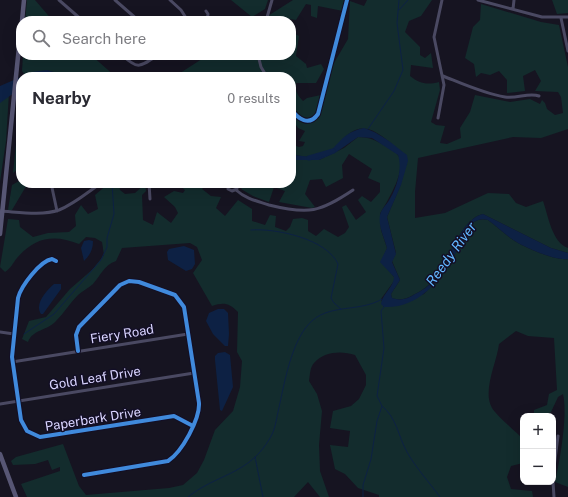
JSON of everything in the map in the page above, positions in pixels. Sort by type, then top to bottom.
[{"type":"main road","points":[[22,16],[24,0]]},
{"type":"main road","points":[[17,72],[18,60]]},
{"type":"main road","points":[[0,234],[1,211],[16,79]]},
{"type":"main road","points":[[0,454],[17,496]]},
{"type":"street","points":[[59,0],[77,16]]},
{"type":"street","points":[[115,0],[133,16]]},
{"type":"street","points":[[170,0],[184,16]]},
{"type":"street","points":[[267,16],[272,0]]},
{"type":"street","points":[[296,115],[299,119],[304,121],[312,120],[318,114],[347,0]]},
{"type":"street","points":[[438,118],[444,91],[443,76],[434,37],[442,0]]},
{"type":"street","points":[[478,0],[542,17],[568,17]]},
{"type":"street","points":[[513,9],[514,0]]},
{"type":"street","points":[[206,11],[208,16]]},
{"type":"street","points":[[561,18],[568,51]]},
{"type":"street","points":[[128,60],[137,66],[150,60]]},
{"type":"street","points":[[259,60],[264,72]]},
{"type":"street","points":[[443,76],[504,97],[516,98],[534,94],[539,96]]},
{"type":"street","points":[[52,188],[57,211]]},
{"type":"street","points":[[1,211],[57,211],[65,208],[95,188]]},
{"type":"street","points":[[149,188],[150,198]]},
{"type":"street","points":[[229,188],[229,190],[236,190],[249,199],[289,210],[301,211],[310,211],[328,206],[353,190]]},
{"type":"street","name":"Paperbark Drive","points":[[56,260],[52,259],[44,261],[21,291],[18,298],[12,362],[23,426],[29,433],[40,437],[171,416],[181,418],[193,426]]},
{"type":"street","points":[[78,351],[76,335],[79,327],[120,285],[129,281],[139,282],[177,297],[184,307],[199,407],[193,426],[176,454],[168,461],[84,475]]},
{"type":"street","points":[[0,332],[14,334]]},
{"type":"street","name":"Fiery Road","points":[[12,362],[188,334]]},
{"type":"street","name":"Gold Leaf Drive","points":[[0,404],[194,373]]},
{"type":"street","points":[[556,452],[558,436]]},
{"type":"street","points":[[552,485],[554,497]]},
{"type":"green space","points":[[27,0],[35,0],[49,16],[25,16]]},
{"type":"green space","points":[[231,0],[268,0],[265,9],[254,16],[251,16]]},
{"type":"green space","points":[[293,0],[344,0],[343,11],[318,6],[317,18],[311,16],[311,5],[306,4],[296,20],[296,16],[268,16]]},
{"type":"green space","points":[[367,0],[432,0],[421,16],[409,21],[405,32],[420,47],[420,55],[425,58],[431,53],[433,68],[411,65],[410,76],[417,81],[424,83],[439,82],[440,90],[431,122],[436,125],[445,126],[440,143],[447,144],[461,138],[460,128],[470,112],[475,95],[510,102],[530,99],[540,104],[542,100],[547,109],[555,115],[563,113],[561,97],[558,92],[535,91],[541,81],[535,70],[523,76],[525,91],[507,93],[507,80],[499,71],[490,75],[481,73],[476,77],[474,64],[465,58],[473,27],[480,20],[481,4],[541,22],[559,25],[568,67],[568,129],[541,138],[513,137],[418,158],[415,192],[415,218],[445,213],[488,193],[509,194],[516,203],[526,207],[543,201],[554,235],[558,241],[568,248],[568,253],[551,248],[483,214],[475,218],[461,232],[435,279],[412,296],[401,299],[392,298],[391,294],[400,280],[392,261],[396,253],[387,217],[401,184],[402,152],[377,133],[368,129],[360,129],[348,134],[333,149],[322,156],[310,157],[296,155],[296,146],[303,146],[305,142],[299,141],[305,131],[298,128],[296,125],[296,88],[299,97],[303,101],[307,98],[321,95],[327,75],[348,39],[350,1],[364,6]]},
{"type":"green space","points":[[552,0],[568,0],[568,13],[557,14]]},
{"type":"green space","points":[[296,34],[299,36],[296,56]]},
{"type":"green space","points":[[296,56],[306,64],[307,68],[321,64],[324,69],[316,83],[296,83],[296,72],[182,72],[200,60],[296,60]]},
{"type":"green space","points":[[23,60],[97,60],[110,72],[53,72],[47,70],[38,72],[22,71]]},
{"type":"green space","points":[[9,93],[6,141],[0,182],[0,100]]},
{"type":"green space","points":[[358,137],[362,137],[380,143],[392,150],[397,154],[400,160],[399,176],[392,193],[380,214],[381,230],[387,248],[383,258],[385,266],[394,277],[394,281],[381,299],[384,307],[424,294],[446,270],[470,225],[478,220],[488,220],[514,241],[529,248],[557,258],[568,259],[568,487],[556,482],[565,413],[563,394],[558,397],[551,412],[534,413],[534,410],[547,405],[549,394],[557,390],[554,338],[528,336],[516,331],[499,344],[489,385],[489,401],[494,411],[520,436],[520,464],[511,466],[507,477],[511,489],[532,491],[533,497],[379,497],[379,495],[358,488],[345,474],[335,469],[330,445],[348,447],[350,431],[330,428],[333,411],[351,406],[359,399],[366,385],[366,375],[355,355],[334,353],[323,356],[314,363],[311,369],[309,381],[317,394],[322,411],[319,445],[320,471],[329,497],[320,497],[308,482],[294,497],[27,497],[21,484],[60,471],[60,467],[52,470],[48,460],[35,464],[13,465],[11,461],[16,457],[63,444],[79,486],[86,495],[169,488],[183,485],[197,473],[204,460],[215,430],[233,411],[240,387],[242,361],[237,352],[238,312],[226,304],[212,306],[193,273],[202,260],[197,247],[190,243],[122,248],[116,261],[108,265],[93,284],[78,295],[56,321],[49,327],[33,335],[28,342],[22,339],[29,321],[46,317],[70,289],[93,269],[104,255],[102,242],[95,238],[86,237],[79,244],[61,239],[45,239],[24,251],[5,272],[0,267],[8,219],[19,220],[20,227],[33,237],[48,233],[69,232],[76,226],[75,215],[81,205],[88,214],[98,209],[95,195],[103,188],[120,188],[125,194],[135,193],[141,188],[146,188],[146,191],[142,195],[143,220],[153,225],[157,212],[171,223],[178,213],[175,207],[164,197],[174,191],[183,193],[185,190],[183,188],[203,188],[202,189],[211,196],[221,197],[216,208],[225,216],[238,200],[252,209],[252,221],[265,225],[270,215],[276,216],[275,227],[286,231],[290,227],[293,219],[302,218],[308,220],[308,231],[316,236],[324,229],[338,237],[345,233],[349,227],[342,207],[346,205],[356,220],[366,212],[358,200],[362,196],[371,202],[380,192],[380,183],[368,178],[372,169],[349,154],[342,165],[343,178],[326,187],[322,179],[310,180],[305,194],[315,207],[312,208],[279,202],[285,191],[277,188],[296,188],[296,160],[319,160],[344,148]]},
{"type":"green space","points":[[16,144],[16,171],[13,173]]},
{"type":"green space","points":[[16,183],[16,188],[25,188],[12,210],[8,210],[12,185]]},
{"type":"green space","points":[[274,188],[269,202],[253,196],[241,189]]},
{"type":"water","points":[[47,70],[53,72],[32,72]]},
{"type":"water","points":[[16,79],[16,92],[0,103],[0,86]]},
{"type":"water","name":"Reedy River","points":[[364,128],[375,132],[407,155],[408,161],[401,185],[387,217],[396,254],[392,262],[400,280],[391,294],[392,298],[407,298],[426,288],[440,272],[461,232],[475,218],[483,214],[551,248],[568,253],[568,259],[557,258],[529,248],[514,241],[488,220],[478,220],[470,225],[447,267],[438,280],[427,291],[414,300],[400,305],[384,307],[381,304],[383,297],[392,284],[394,277],[380,262],[387,248],[381,227],[380,215],[396,186],[400,167],[398,155],[372,138],[358,137],[335,153],[319,160],[296,160],[296,155],[307,157],[319,156],[327,153],[353,132]]},
{"type":"water","points":[[84,241],[93,241],[92,250],[84,261],[81,248]]},
{"type":"water","points":[[184,246],[194,250],[195,264],[192,269],[186,271],[168,260],[167,252],[169,249]]},
{"type":"water","points":[[54,284],[61,284],[61,289],[43,314],[41,314],[39,310],[40,302],[45,293]]},
{"type":"water","points":[[218,309],[224,309],[228,313],[228,346],[225,346],[213,334],[206,321],[209,313]]},
{"type":"water","points":[[225,352],[230,355],[233,387],[222,411],[220,410],[215,356],[218,353]]},
{"type":"waterway","points":[[368,129],[394,91],[403,70],[397,23],[399,0]]},
{"type":"waterway","points":[[399,10],[408,0]]},
{"type":"waterway","name":"Reedy River","points":[[309,158],[333,151]]},
{"type":"waterway","points":[[24,334],[54,314],[101,260],[107,247],[107,238],[114,214],[112,188]]},
{"type":"waterway","points":[[251,230],[274,231],[300,237],[323,248],[332,255],[338,264],[331,298],[341,309]]},
{"type":"waterway","points":[[188,497],[199,489],[242,467],[262,450],[272,435],[286,376],[294,350],[305,328],[321,315],[338,310],[365,306],[382,299]]},
{"type":"waterway","points":[[363,497],[363,485],[371,459],[377,421],[382,406],[377,396],[384,348],[381,311],[384,307]]},
{"type":"waterway","points":[[382,406],[391,416],[404,446],[418,469],[440,497]]},
{"type":"waterway","points":[[255,457],[263,497]]},
{"type":"cycle path","points":[[296,115],[307,121],[315,118],[318,114],[347,0]]},
{"type":"cycle path","points":[[56,261],[52,259],[42,264],[27,281],[18,298],[12,357],[21,420],[27,431],[40,437],[174,416],[193,426]]},
{"type":"cycle path","points":[[78,351],[76,335],[79,327],[120,285],[129,281],[139,282],[175,295],[184,307],[199,403],[197,418],[189,435],[179,450],[168,461],[84,475]]}]
